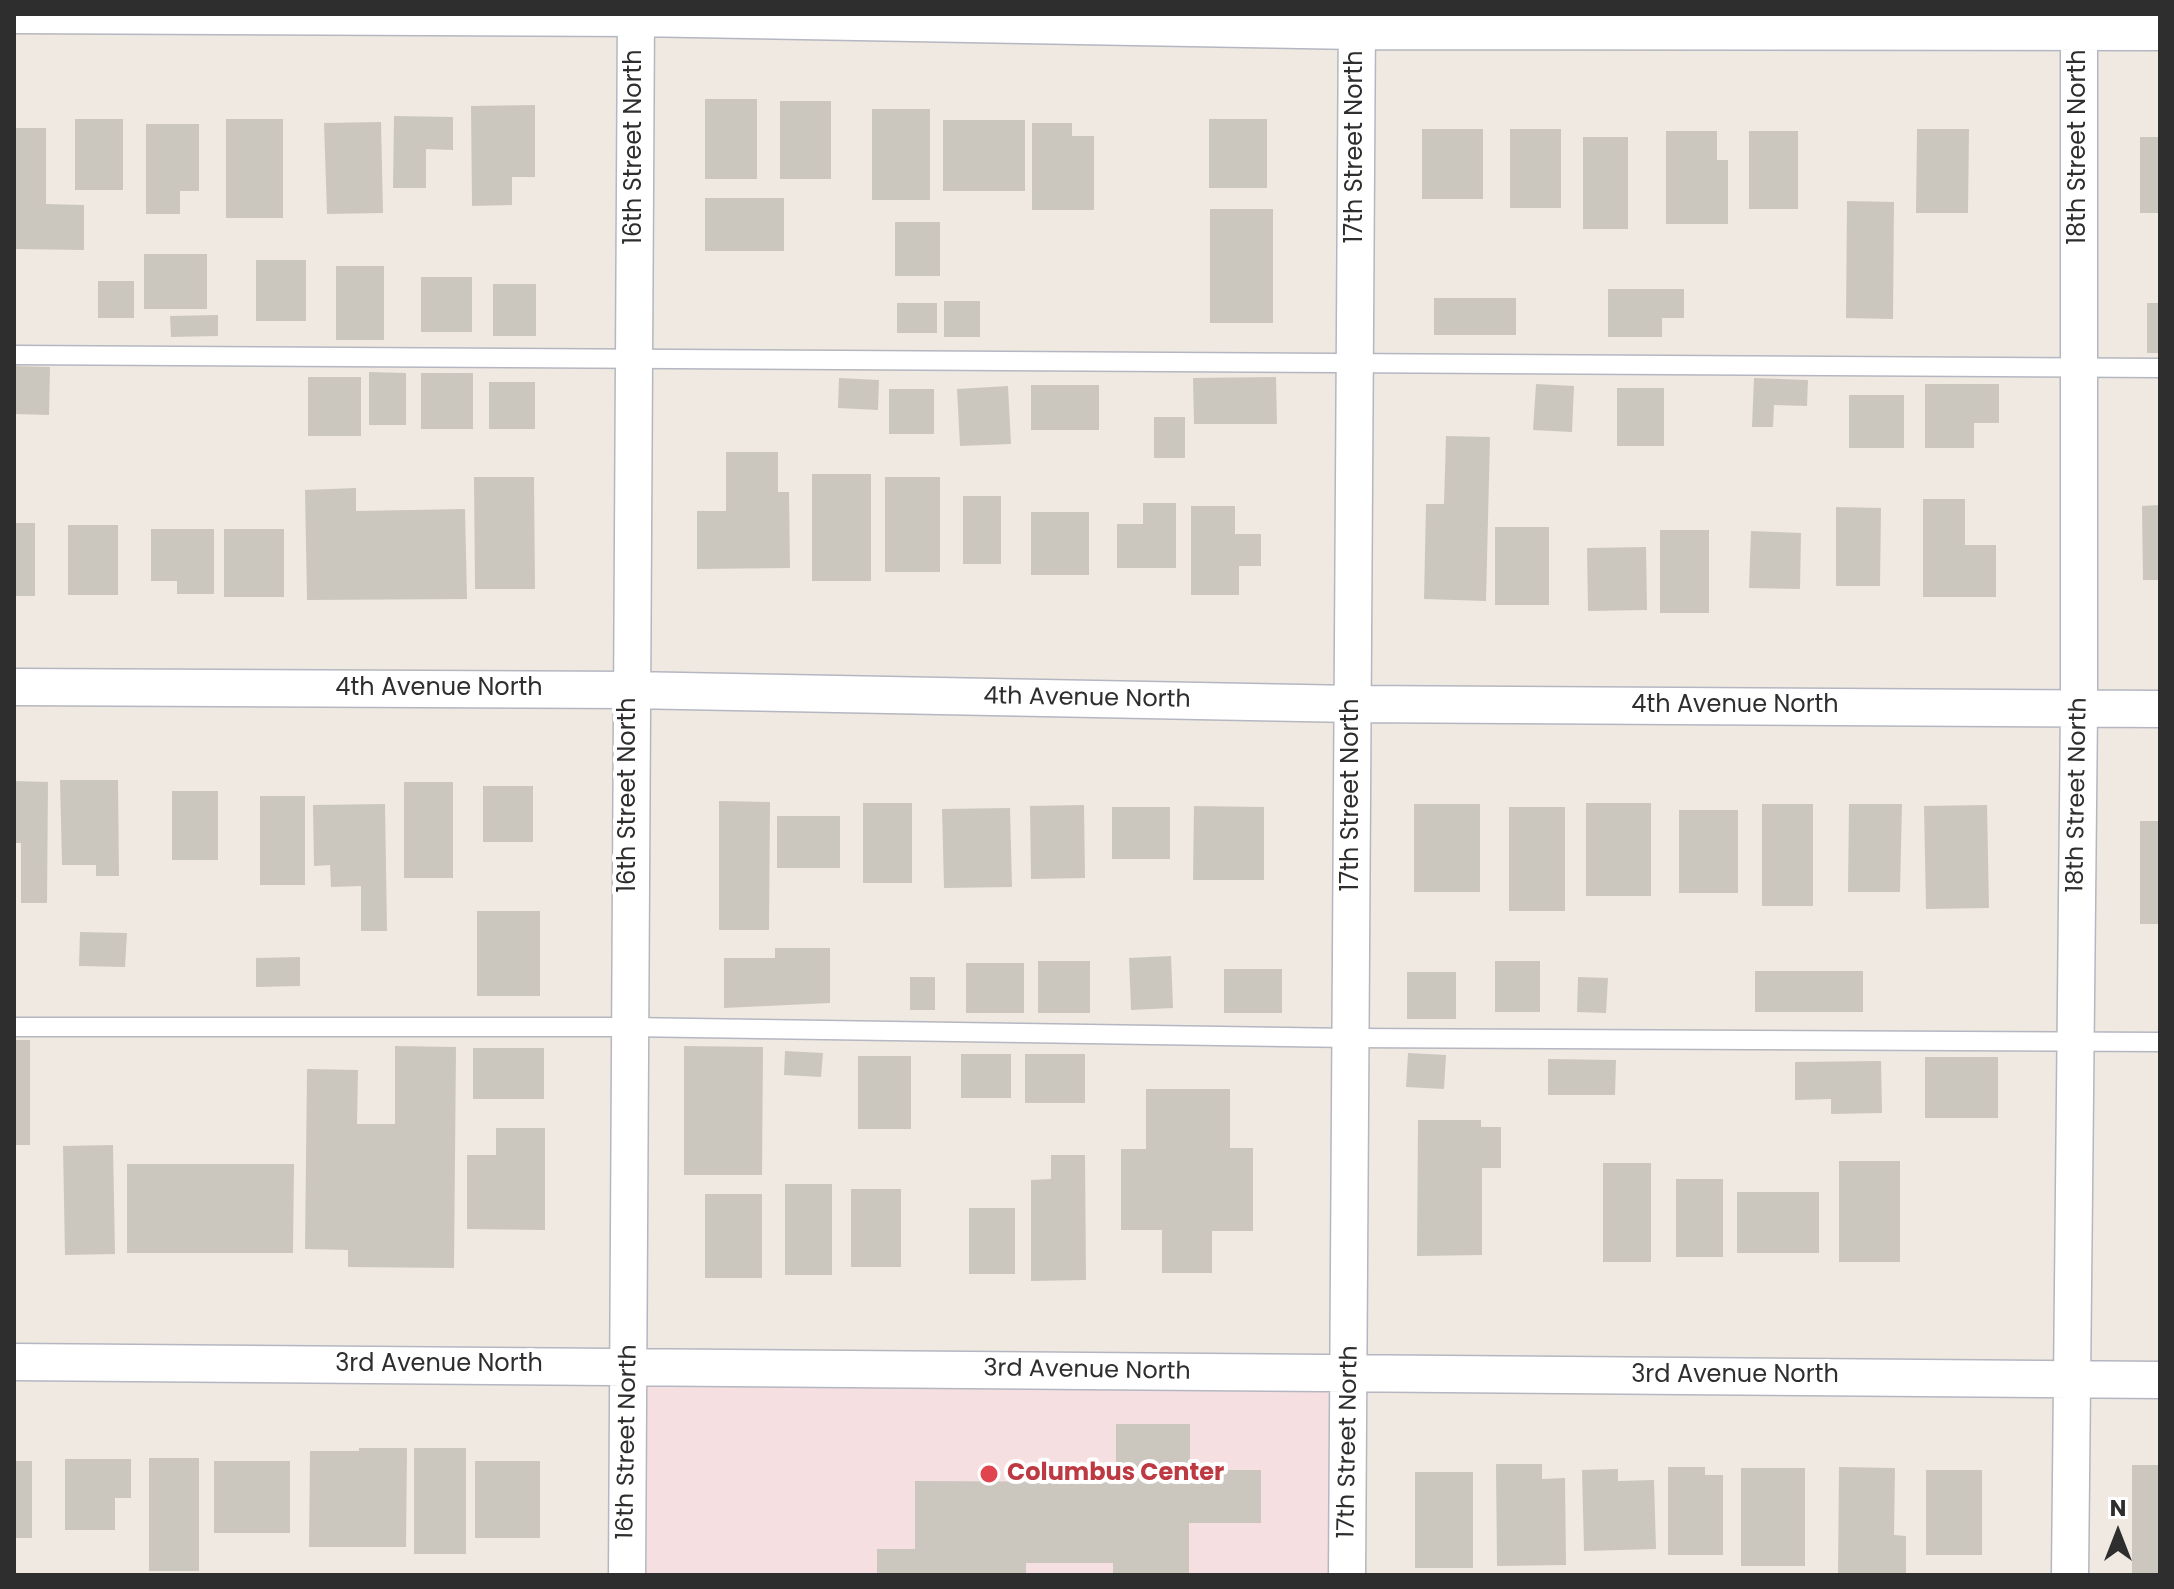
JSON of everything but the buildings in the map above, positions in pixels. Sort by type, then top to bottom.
[{"type":"street","points":[[14,15],[1356,22],[2078,22],[2160,32]]},
{"type":"street","name":"16th Street North","points":[[627,1575],[636,16]]},
{"type":"street","name":"17th Street North","points":[[1347,1575],[1356,22]]},
{"type":"street","name":"18th Street North","points":[[2070,1575],[2079,709],[2078,22]]},
{"type":"street","name":"4th Avenue North","points":[[14,687],[630,690],[1353,704],[2160,709]]},
{"type":"street","name":"3rd Avenue North","points":[[14,1362],[2160,1380]]},
{"type":"lane","points":[[14,355],[1354,366],[2160,368]]},
{"type":"lane","points":[[14,1027],[628,1027],[1350,1038],[2160,1042]]},
{"type":"shaded area","name":"Columbus Center","points":[[630,1366],[1350,1373],[1349,1575],[628,1575]]},
{"type":"place","name":"Columbus Center","points":[[989,1474]]}]
